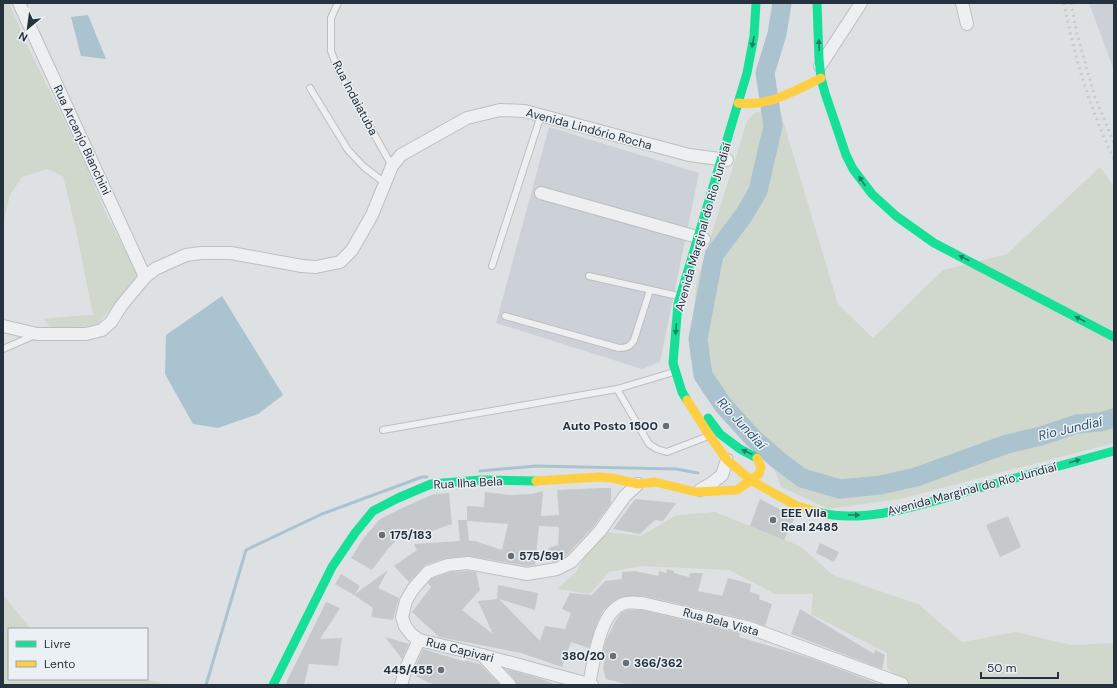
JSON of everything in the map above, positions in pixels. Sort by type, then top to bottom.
[{"type":"main road","name":"Avenida Marginal do Rio Jundiaí","points":[[756,3],[754,36],[746,73],[746,104],[725,160],[684,298],[678,304],[674,363],[680,373],[682,392],[709,435],[727,460],[752,481],[798,506],[825,514],[856,516],[894,511],[1114,451]]},
{"type":"main road","points":[[817,3],[820,73],[835,126],[847,156],[864,185],[884,206],[910,228],[934,243],[1114,337]]},
{"type":"main road","points":[[746,104],[782,97],[795,92],[820,73]]},
{"type":"main road","points":[[680,373],[693,398],[720,434],[740,449],[756,457],[761,467],[759,474],[752,481]]},
{"type":"main road","name":"Rua Ilha Bela","points":[[273,685],[332,567],[355,533],[373,511],[398,498],[431,484],[481,480],[533,481],[600,477],[638,484],[655,482],[696,492],[740,490],[752,481]]},
{"type":"street","name":"Rua Arcanjo Bianchini","points":[[19,3],[145,277]]},
{"type":"street","points":[[820,73],[861,3]]},
{"type":"street","points":[[962,3],[967,24]]},
{"type":"street","name":"Avenida Lindório Rocha","points":[[3,326],[37,334],[86,334],[102,330],[111,322],[121,306],[145,277],[155,269],[186,255],[201,253],[231,253],[309,267],[340,262],[352,250],[372,215],[392,166],[401,155],[467,118],[500,110],[525,111],[689,155],[725,160]]},
{"type":"street","points":[[541,193],[702,238]]},
{"type":"street","points":[[696,492],[712,484],[722,475],[727,460]]},
{"type":"street","points":[[722,475],[737,490]]},
{"type":"street","name":"Rua Capivari","points":[[590,685],[482,655],[419,640],[412,635],[405,626],[402,617],[409,595],[428,572],[448,565],[468,563],[527,574],[557,569],[571,562],[600,531],[625,496],[638,484]]},
{"type":"street","name":"Rua Bela Vista","points":[[590,685],[598,642],[609,614],[625,603],[642,603],[747,627],[902,684]]},
{"type":"street","points":[[401,685],[406,668],[419,640]]},
{"type":"street","points":[[482,655],[510,685]]},
{"type":"lane","name":"Rua Indaiatuba","points":[[338,3],[331,18],[331,51],[338,70],[392,166]]},
{"type":"lane","points":[[310,88],[348,150],[364,167],[385,183]]},
{"type":"lane","points":[[492,266],[541,115]]},
{"type":"lane","points":[[589,276],[684,298]]},
{"type":"lane","points":[[505,316],[619,348],[626,348],[631,345],[634,340],[650,290]]},
{"type":"lane","points":[[3,349],[37,334]]},
{"type":"lane","points":[[383,430],[617,389],[680,373]]},
{"type":"lane","points":[[617,389],[649,444],[657,449],[667,452],[709,435],[720,434]]},
{"type":"shaded area","points":[[3,3],[9,3],[29,49],[87,167],[105,212],[137,273],[134,281],[96,326],[50,328],[44,319],[93,315],[76,230],[63,176],[47,169],[22,177],[10,195],[3,224]]},
{"type":"shaded area","points":[[1089,3],[1114,3],[1114,70]]},
{"type":"shaded area","points":[[779,107],[838,304],[873,338],[943,270],[1007,254],[1100,167],[1114,186],[1114,443],[900,499],[829,509],[781,487],[773,466],[702,392],[690,357],[696,284],[747,121],[754,113]]},
{"type":"shaded area","points":[[549,127],[699,173],[660,362],[642,369],[496,323]]},
{"type":"shaded area","points":[[715,512],[800,546],[833,575],[918,604],[962,642],[1016,632],[1071,645],[1114,643],[1114,685],[905,685],[887,667],[887,653],[811,614],[813,594],[775,594],[729,570],[640,566],[609,572],[590,594],[557,589],[576,572],[600,531],[641,536],[677,515]]},
{"type":"shaded area","points":[[3,595],[30,628],[8,628],[8,680],[144,680],[160,682],[161,685],[3,685]]},
{"type":"water","points":[[88,15],[106,59],[81,56],[71,17]]},
{"type":"water","points":[[222,296],[283,395],[258,414],[218,428],[193,424],[165,374],[166,335]]},
{"type":"building","points":[[611,488],[611,503],[594,526],[566,556],[552,562],[548,548],[558,545],[559,527],[539,526],[535,565],[527,566],[469,556],[447,558],[425,565],[409,582],[394,566],[417,550],[414,544],[460,541],[458,520],[467,520],[467,506],[484,507],[485,492],[510,495],[532,494],[543,491],[541,516],[559,515],[557,490]],"holes":[[[467,521],[508,524],[502,550],[475,541],[469,541]]]},
{"type":"building","points":[[449,493],[452,524],[412,538],[407,529],[387,550],[372,570],[351,558],[363,539],[380,519],[434,494]]},
{"type":"building","points":[[635,499],[676,503],[663,521],[655,520],[640,534],[613,529]]},
{"type":"building","name":"EEE Vila Real 2485","points":[[760,499],[795,517],[784,540],[750,526]]},
{"type":"building","points":[[1008,516],[1021,547],[1000,557],[986,525]]},
{"type":"building","points":[[820,543],[839,552],[834,562],[816,553]]},
{"type":"building","points":[[667,569],[674,571],[674,573],[689,577],[690,573],[703,573],[698,591],[722,596],[728,578],[751,584],[750,592],[760,595],[759,599],[772,604],[765,626],[749,620],[644,596],[625,596],[613,601],[603,611],[597,623],[589,648],[571,642],[562,667],[521,653],[439,637],[412,612],[431,587],[428,583],[432,578],[450,572],[476,572],[480,590],[462,610],[493,634],[478,601],[497,599],[498,585],[538,593],[535,610],[499,599],[540,641],[545,626],[565,629],[571,613],[562,609],[570,593],[592,595],[605,581],[622,579],[622,572],[635,571],[658,576],[659,571],[666,573]]},
{"type":"building","points":[[388,570],[378,588],[399,598],[393,620],[371,617],[373,608],[354,595]]},
{"type":"building","points":[[341,574],[360,586],[354,595],[335,584]]},
{"type":"building","points":[[326,602],[340,608],[320,639],[342,638],[338,666],[309,664],[304,685],[285,685]]},
{"type":"building","points":[[800,609],[874,654],[875,650],[885,655],[882,669],[791,634]]},
{"type":"building","points":[[628,610],[641,610],[740,633],[739,637],[807,657],[879,685],[630,685],[606,679],[603,669],[606,653],[603,652],[606,640],[621,613]]},
{"type":"building","points":[[385,637],[409,644],[402,659]]},
{"type":"building","points":[[423,649],[466,662],[464,660],[480,664],[500,685],[437,685],[427,682],[412,674]]},
{"type":"building","points":[[506,669],[542,679],[556,685],[517,685]]},
{"type":"waterway","name":"Rio Jundiaí","points":[[782,3],[777,34],[765,73],[773,126],[758,191],[744,215],[714,255],[698,339],[703,375],[723,405],[753,438],[778,460],[802,478],[840,489],[881,485],[916,477],[1007,444],[1041,436],[1077,424],[1100,422],[1114,418]]},
{"type":"waterway","points":[[480,471],[536,466],[676,469],[698,473]]},
{"type":"waterway","points":[[206,685],[246,550],[322,514],[422,477],[427,477]]},
{"type":"waterway","points":[[788,478],[802,478]]},
{"type":"railway","points":[[1064,3],[1078,63],[1090,102],[1114,159]]},
{"type":"railway","points":[[1071,3],[1077,34],[1095,97],[1114,143]]},
{"type":"traffic: fast","points":[[687,400],[682,392],[673,363],[678,304],[747,73],[754,36],[756,3]]},
{"type":"traffic: fast","points":[[817,3],[819,59],[821,78],[825,93],[846,155],[853,169],[872,194],[896,216],[934,243],[1114,337]]},
{"type":"traffic: fast","points":[[708,418],[720,434],[740,449],[757,458]]},
{"type":"traffic: fast","points":[[818,512],[837,516],[857,516],[899,510],[1114,451]]},
{"type":"traffic: fast","points":[[273,685],[332,567],[355,533],[373,511],[398,498],[431,484],[481,480],[536,481]]},
{"type":"traffic: slow","points":[[738,103],[760,103],[781,97],[821,78]]},
{"type":"traffic: slow","points":[[687,400],[727,460],[752,481],[797,506],[818,512]]},
{"type":"traffic: slow","points":[[536,481],[600,477],[638,484],[655,482],[696,492],[737,490],[759,474],[761,467],[757,458]]},
{"type":"place","name":"Auto Posto 1500","points":[[666,426]]},
{"type":"place","name":"EEE Vila Real 2485","points":[[773,520]]},
{"type":"place","name":"175/183","points":[[382,535]]},
{"type":"place","name":"575/591","points":[[511,556]]},
{"type":"place","name":"380/20","points":[[613,656]]},
{"type":"place","name":"366/362","points":[[626,663]]},
{"type":"place","name":"445/455","points":[[441,670]]}]
